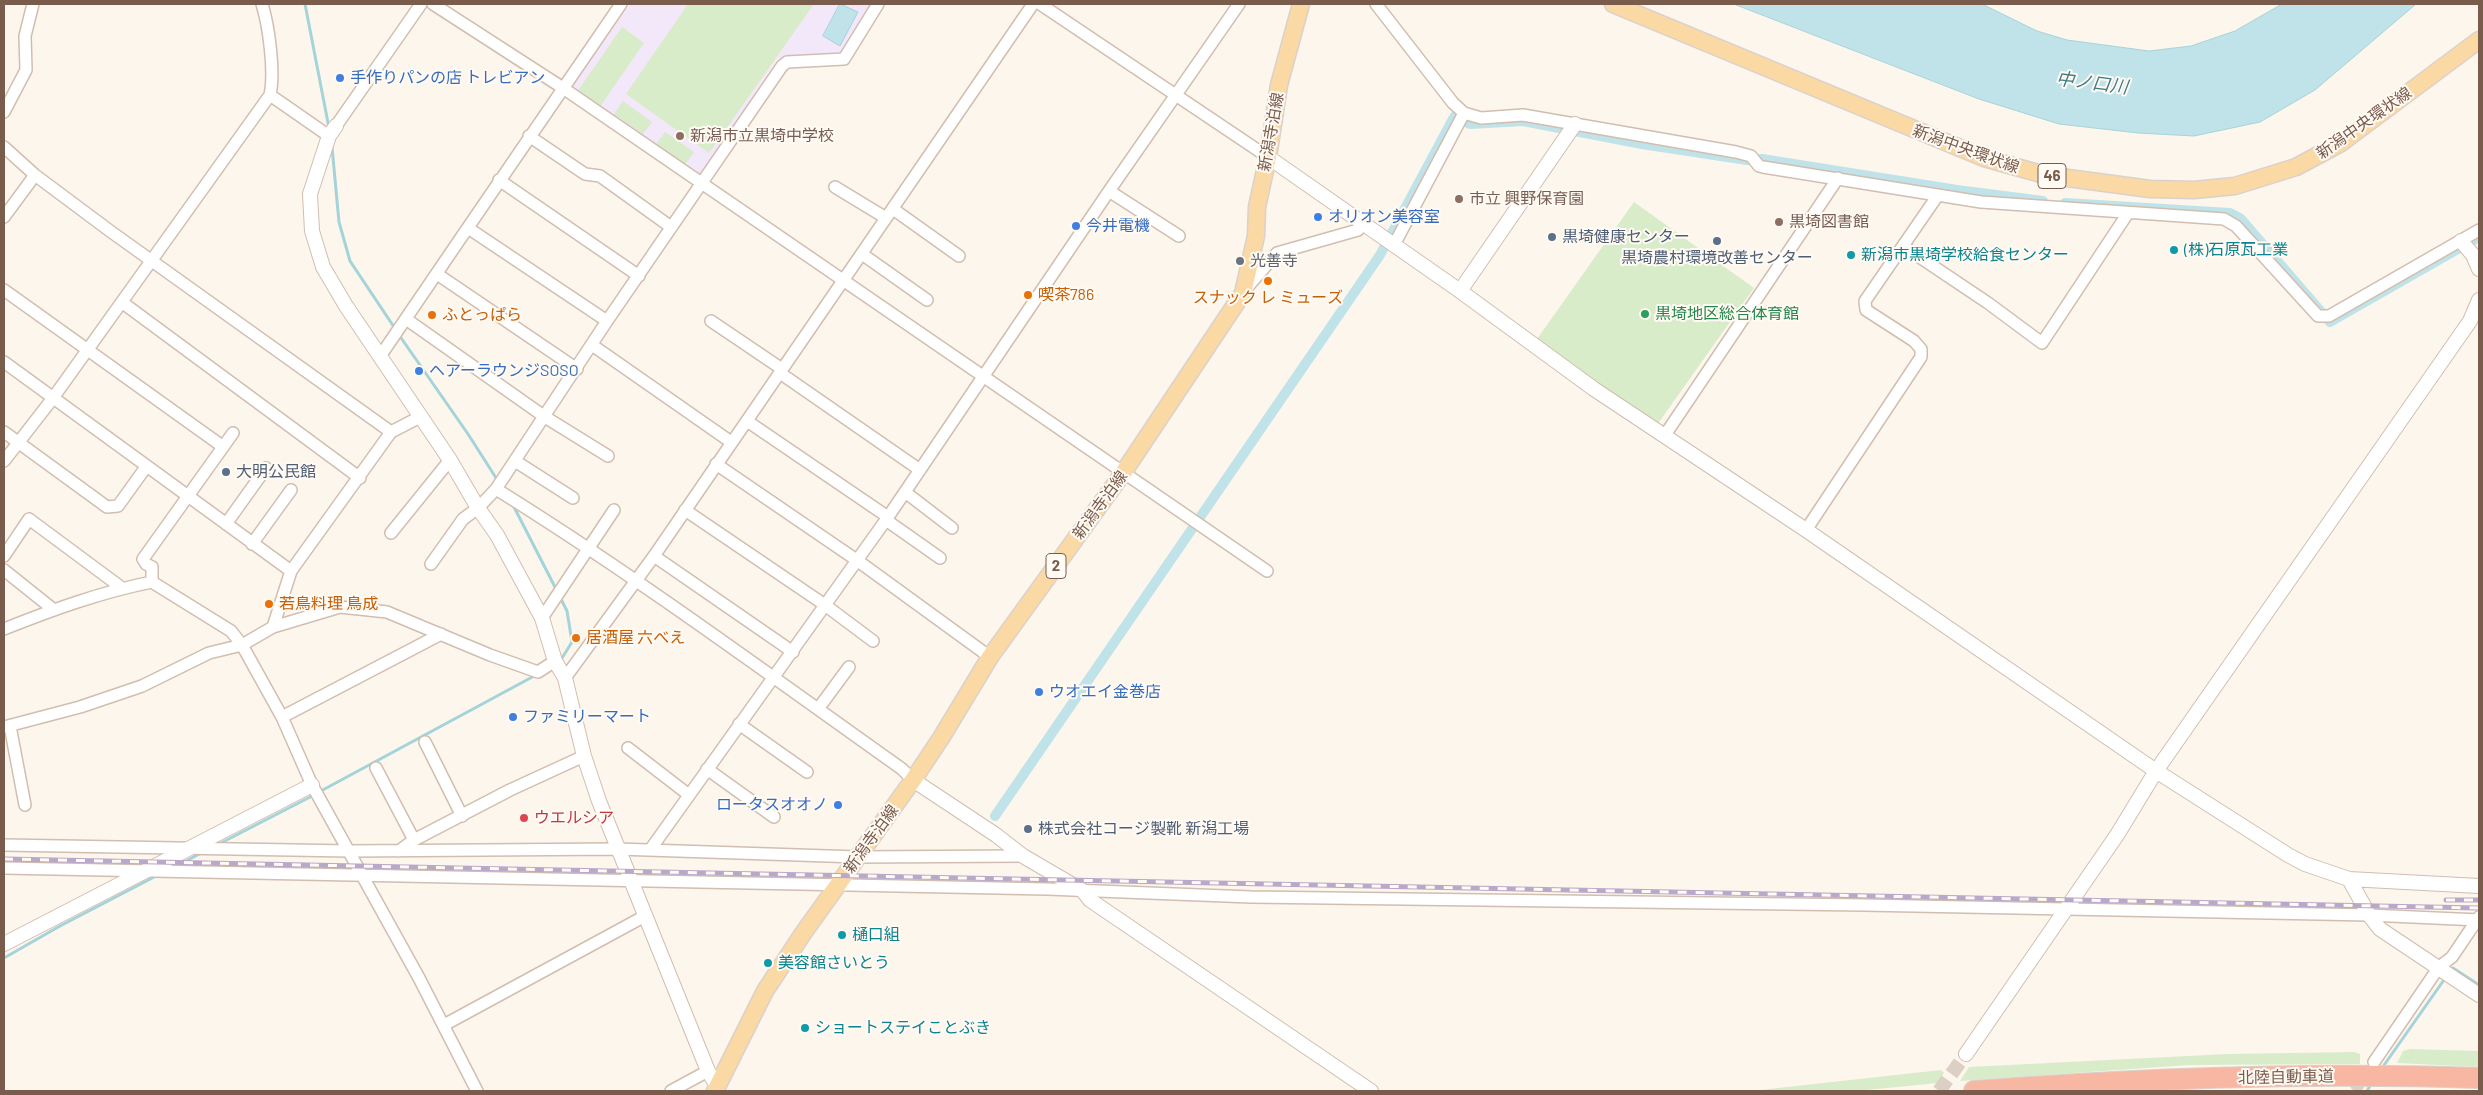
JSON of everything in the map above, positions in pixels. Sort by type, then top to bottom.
[{"type":"highway","name":"北陸自動車道","points":[[1974,1091],[2116,1081],[2208,1078],[2307,1076],[2479,1078]]},
{"type":"main road","name":"新潟寺泊線","points":[[716,1089],[765,991],[913,780],[990,657],[1123,473],[1243,293],[1256,236],[1257,207],[1268,157],[1279,85],[1301,4]]},
{"type":"main road","name":"新潟中央環状線","points":[[1614,4],[1984,158],[2045,175],[2175,191],[2236,186],[2296,167],[2354,134],[2479,40]]},
{"type":"street","points":[[4,112],[26,70],[26,36],[33,4]]},
{"type":"street","points":[[4,461],[54,398],[87,349],[123,303],[151,260],[270,95],[273,83],[269,36],[262,4]]},
{"type":"street","points":[[420,4],[333,131],[310,194],[312,231],[323,267],[346,306],[381,355],[450,460],[478,508],[497,535],[542,618],[554,661],[565,678],[584,756],[630,882],[716,1089]]},
{"type":"street","points":[[433,4],[563,88],[1267,571]]},
{"type":"street","points":[[381,355],[468,228],[498,180],[621,4]]},
{"type":"street","points":[[431,564],[462,519],[478,508],[496,489],[577,370],[607,321],[782,66],[787,62],[844,59],[878,4]]},
{"type":"street","points":[[565,678],[654,556],[1033,4]]},
{"type":"street","points":[[1040,4],[1268,157],[1362,224],[1460,290],[1594,389],[1806,530],[2156,771],[2288,855],[2305,864],[2349,879],[2479,886]]},
{"type":"street","points":[[650,850],[772,676],[793,652],[858,561],[985,376],[1174,94],[1239,4]]},
{"type":"street","points":[[1376,4],[1453,103],[1464,113],[1481,118],[1523,115],[1736,152],[1751,156],[1759,166],[1763,167],[1981,202],[2224,219],[2236,226],[2318,316],[2330,316],[2479,230]]},
{"type":"street","points":[[270,95],[333,131]]},
{"type":"street","points":[[1394,245],[1464,113]]},
{"type":"street","points":[[1460,290],[1575,124]]},
{"type":"street","points":[[529,136],[585,174],[600,176],[671,227]]},
{"type":"street","points":[[4,147],[35,175],[277,352],[392,432]]},
{"type":"street","points":[[4,217],[35,175]]},
{"type":"street","points":[[1665,435],[1838,178]]},
{"type":"street","points":[[498,180],[639,276]]},
{"type":"street","points":[[835,187],[889,213],[959,256]]},
{"type":"street","points":[[1108,191],[1179,236]]},
{"type":"street","points":[[1806,530],[1921,357],[1921,349],[1914,341],[1866,310],[1865,301],[1938,195]]},
{"type":"street","points":[[1903,246],[1988,302],[2042,343],[2128,213]]},
{"type":"street","points":[[1243,293],[1277,253],[1358,230],[1362,224]]},
{"type":"street","points":[[468,228],[607,321]]},
{"type":"street","points":[[2461,240],[2472,254],[2479,269]]},
{"type":"street","points":[[862,254],[927,300]]},
{"type":"street","points":[[437,274],[577,370]]},
{"type":"street","points":[[4,290],[222,446]]},
{"type":"street","points":[[1966,1054],[2117,834],[2156,771],[2470,321],[2479,300]]},
{"type":"street","points":[[123,303],[360,478]]},
{"type":"street","points":[[406,319],[545,417],[608,456]]},
{"type":"street","points":[[711,321],[920,470]]},
{"type":"street","points":[[592,345],[731,442]]},
{"type":"street","points":[[4,362],[291,571]]},
{"type":"street","points":[[273,627],[291,571],[392,432],[420,417]]},
{"type":"street","points":[[747,421],[940,558]]},
{"type":"street","points":[[4,432],[107,507],[118,506],[146,467]]},
{"type":"street","points":[[152,582],[152,568],[143,559],[233,433]]},
{"type":"street","points":[[391,533],[450,460]]},
{"type":"street","points":[[515,461],[573,498]]},
{"type":"street","points":[[716,464],[858,561],[990,657]]},
{"type":"street","points":[[226,524],[266,468]]},
{"type":"street","points":[[496,489],[587,548],[772,676],[902,769],[913,780],[996,835],[1023,856],[1083,891],[1090,900],[1371,1091]]},
{"type":"street","points":[[252,544],[291,490]]},
{"type":"street","points":[[905,492],[952,528]]},
{"type":"street","points":[[542,618],[614,510]]},
{"type":"street","points":[[685,510],[873,641]]},
{"type":"street","points":[[4,556],[29,519],[122,588]]},
{"type":"street","points":[[654,556],[793,652]]},
{"type":"street","points":[[4,570],[54,610]]},
{"type":"street","points":[[4,629],[54,610],[122,588],[152,582],[231,631],[242,645],[282,717],[312,785],[444,1025],[477,1091]]},
{"type":"street","points":[[25,805],[7,726],[80,707],[133,689],[209,653],[242,645],[273,627],[340,607],[387,612],[490,656],[538,672],[554,661]]},
{"type":"street","points":[[282,717],[441,634]]},
{"type":"street","points":[[818,709],[849,667]]},
{"type":"street","points":[[739,724],[807,772]]},
{"type":"street","points":[[425,742],[462,816]]},
{"type":"street","points":[[628,748],[689,794]]},
{"type":"street","points":[[399,851],[414,840],[510,790],[584,756]]},
{"type":"street","points":[[376,768],[414,840]]},
{"type":"street","points":[[707,769],[774,817]]},
{"type":"street","points":[[4,944],[312,785]]},
{"type":"street","points":[[4,845],[349,851],[618,848],[858,857],[1023,856]]},
{"type":"street","points":[[4,868],[1083,891],[1270,897],[2064,909],[2479,919]]},
{"type":"street","points":[[2349,879],[2369,915],[2380,929],[2479,995]]},
{"type":"street","points":[[444,1025],[645,916]]},
{"type":"street","points":[[2374,1062],[2439,967],[2452,957],[2479,919]]},
{"type":"street","points":[[671,1091],[708,1071]]},
{"type":"shaded area","name":"新潟市立黒埼中学校","points":[[630,4],[873,4],[840,57],[777,59],[697,181],[569,90]]},
{"type":"green space","points":[[688,4],[814,4],[709,153],[626,94]]},
{"type":"green space","points":[[622,27],[644,43],[599,108],[577,92]]},
{"type":"green space","points":[[623,101],[652,122],[643,134],[614,114]]},
{"type":"green space","points":[[665,132],[694,152],[685,165],[656,144]]},
{"type":"green space","name":"黒埼地区総合体育館","points":[[1634,202],[1754,288],[1657,425],[1537,339]]},
{"type":"green space","points":[[2410,1049],[2479,1051],[2479,1067],[2397,1063],[2403,1051]]},
{"type":"green space","points":[[2354,1052],[2360,1054],[2360,1064],[2189,1065],[1960,1081],[1969,1067],[2228,1054]]},
{"type":"green space","points":[[1941,1070],[1944,1073],[1938,1083],[1856,1091],[1751,1091]]},
{"type":"water","points":[[840,4],[858,12],[840,46],[823,36]]},
{"type":"water","name":"中ノ口川","points":[[1734,4],[1982,4],[2037,31],[2067,40],[2149,51],[2191,46],[2235,31],[2282,4],[2416,4],[2315,90],[2260,122],[2194,136],[2138,133],[2059,124],[1979,99]]},
{"type":"waterway","points":[[305,4],[329,128]]},
{"type":"waterway","points":[[995,816],[1380,255],[1454,117],[1470,124],[1523,121],[1642,144],[1747,160],[1762,159],[1957,190],[2043,201]]},
{"type":"waterway","points":[[332,147],[339,222],[350,261],[396,330]]},
{"type":"waterway","points":[[2065,203],[2230,213],[2241,219],[2330,322],[2479,237]]},
{"type":"waterway","points":[[399,335],[468,434],[498,481]]},
{"type":"waterway","points":[[513,505],[557,591]]},
{"type":"waterway","points":[[558,661],[572,642],[567,611],[560,597]]},
{"type":"waterway","points":[[319,792],[536,675]]},
{"type":"waterway","points":[[217,845],[314,795]]},
{"type":"waterway","points":[[173,868],[203,852]]},
{"type":"waterway","points":[[4,958],[60,926],[158,875]]},
{"type":"waterway","points":[[2450,972],[2453,968],[2479,985]]},
{"type":"waterway","points":[[2382,1068],[2446,977]]},
{"type":"waterway","points":[[2367,1091],[2371,1084]]},
{"type":"tunnel","points":[[1939,1091],[1966,1054]]},
{"type":"tunnel","points":[[2355,1091],[2366,1074]]},
{"type":"railway","points":[[4,859],[2479,908]]},
{"type":"railway","points":[[2446,900],[2479,900]]},
{"type":"place","name":"手作りパンの店 トレビアン","points":[[340,78]]},
{"type":"place","name":"新潟市立黒埼中学校","points":[[680,136]]},
{"type":"place","name":"市立 興野保育園","points":[[1459,199]]},
{"type":"place","name":"オリオン美容室","points":[[1318,217]]},
{"type":"place","name":"黒埼図書館","points":[[1779,222]]},
{"type":"place","name":"今井電機","points":[[1076,226]]},
{"type":"place","name":"黒埼健康センター","points":[[1552,237]]},
{"type":"place","name":"黒埼農村環境改善センター","points":[[1717,241]]},
{"type":"place","name":"(株)石原瓦工業","points":[[2174,250]]},
{"type":"place","name":"新潟市黒埼学校給食センター","points":[[1851,255]]},
{"type":"place","name":"光善寺","points":[[1240,261]]},
{"type":"place","name":"スナック レ ミューズ","points":[[1268,281]]},
{"type":"place","name":"喫茶786","points":[[1028,295]]},
{"type":"place","name":"黒埼地区総合体育館","points":[[1645,314]]},
{"type":"place","name":"ふとっぱら","points":[[432,315]]},
{"type":"place","name":"ヘアーラウンジSOSO","points":[[419,371]]},
{"type":"place","name":"大明公民館","points":[[226,472]]},
{"type":"place","name":"若鳥料理 鳥成","points":[[269,604]]},
{"type":"place","name":"居酒屋 六べえ","points":[[576,638]]},
{"type":"place","name":"ウオエイ金巻店","points":[[1039,692]]},
{"type":"place","name":"ファミリーマート","points":[[513,717]]},
{"type":"place","name":"ロータスオオノ","points":[[838,805]]},
{"type":"place","name":"ウエルシア","points":[[524,818]]},
{"type":"place","name":"株式会社コージ製靴 新潟工場","points":[[1028,829]]},
{"type":"place","name":"樋口組","points":[[842,935]]},
{"type":"place","name":"美容館さいとう","points":[[768,963]]},
{"type":"place","name":"ショートステイことぶき","points":[[805,1028]]}]
